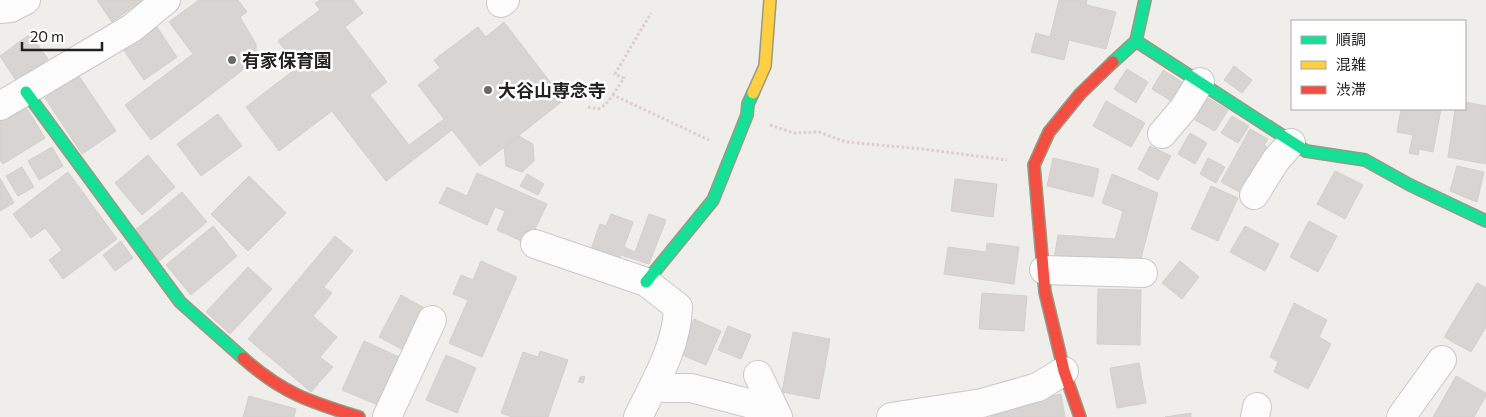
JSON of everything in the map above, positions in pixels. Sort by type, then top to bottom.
[{"type":"street","points":[[0,9],[11,8],[26,0]]},
{"type":"street","points":[[0,106],[132,28],[166,0]]},
{"type":"street","points":[[646,282],[713,200],[747,115],[748,104],[765,66],[770,0]]},
{"type":"street","points":[[1080,417],[1064,371],[1045,292],[1034,165],[1049,132],[1080,94],[1136,41],[1144,0]]},
{"type":"street","points":[[1136,41],[1291,143],[1316,154],[1366,160],[1410,185],[1486,221]]},
{"type":"street","points":[[1162,134],[1184,108],[1200,82]]},
{"type":"street","points":[[26,92],[180,302],[265,378],[306,401],[358,417]]},
{"type":"street","points":[[1254,194],[1276,160],[1291,143]]},
{"type":"street","points":[[535,244],[646,282],[678,307],[677,328],[653,388],[638,417]]},
{"type":"street","points":[[1044,270],[1144,273]]},
{"type":"street","points":[[387,417],[432,320]]},
{"type":"street","points":[[1401,417],[1442,360]]},
{"type":"street","points":[[891,417],[982,403],[1038,387],[1064,371]]},
{"type":"street","points":[[758,375],[776,414]]},
{"type":"street","points":[[653,388],[691,388],[776,414]]},
{"type":"path","points":[[588,107],[598,109],[605,105],[613,95],[624,78],[615,74],[651,13]]},
{"type":"path","points":[[613,95],[733,150]]},
{"type":"path","points":[[747,115],[794,133],[818,132],[846,142],[923,148],[1034,165]]},
{"type":"building","points":[[97,0],[143,0],[112,22]]},
{"type":"building","points":[[199,0],[238,0],[247,12],[240,17],[256,44],[256,57],[252,63],[151,140],[125,105],[193,54],[169,22]]},
{"type":"building","points":[[320,0],[353,0],[363,13],[345,27],[387,82],[370,95],[409,145],[444,119],[418,85],[440,68],[434,60],[478,27],[486,37],[504,22],[564,100],[480,166],[452,130],[386,181],[332,111],[279,151],[246,107],[298,67],[278,41],[320,10],[315,3]]},
{"type":"building","points":[[1059,0],[1087,0],[1086,5],[1116,12],[1106,49],[1069,40],[1064,60],[1031,52],[1036,33],[1050,37]]},
{"type":"building","points":[[155,24],[177,57],[144,80],[121,46]]},
{"type":"building","points":[[30,34],[48,59],[17,82],[0,56]]},
{"type":"building","points":[[1234,66],[1252,80],[1242,93],[1224,80]]},
{"type":"building","points":[[1127,69],[1148,82],[1136,103],[1114,89]]},
{"type":"building","points":[[1163,70],[1187,85],[1176,104],[1152,89]]},
{"type":"building","points":[[79,76],[116,131],[82,154],[45,98]]},
{"type":"building","points":[[1208,98],[1228,110],[1215,131],[1195,120]]},
{"type":"building","points":[[1106,101],[1145,123],[1131,147],[1093,126]]},
{"type":"building","points":[[1466,102],[1486,106],[1486,164],[1448,157],[1455,110],[1466,110]]},
{"type":"building","points":[[24,104],[45,138],[3,164],[0,160],[0,119]]},
{"type":"building","points":[[1401,110],[1441,110],[1433,152],[1419,149],[1418,155],[1409,153],[1413,135],[1397,132]]},
{"type":"building","points":[[218,114],[242,146],[201,176],[177,144]]},
{"type":"building","points":[[1232,116],[1249,126],[1238,143],[1221,133]]},
{"type":"building","points":[[1250,129],[1268,139],[1264,145],[1267,147],[1262,155],[1266,157],[1245,195],[1221,182]]},
{"type":"building","points":[[1190,133],[1207,143],[1195,164],[1178,154]]},
{"type":"building","points":[[519,136],[533,144],[534,161],[522,172],[506,166],[504,148]]},
{"type":"building","points":[[1150,146],[1171,156],[1158,180],[1138,169]]},
{"type":"building","points":[[52,147],[63,166],[39,180],[28,161]]},
{"type":"building","points":[[148,155],[175,187],[142,215],[115,183]]},
{"type":"building","points":[[1053,158],[1099,169],[1093,197],[1047,186]]},
{"type":"building","points":[[1208,158],[1225,167],[1216,183],[1200,174]]},
{"type":"building","points":[[1457,166],[1484,172],[1477,202],[1450,191]]},
{"type":"building","points":[[22,167],[34,187],[18,196],[6,176]]},
{"type":"building","points":[[1335,171],[1363,185],[1345,219],[1317,204]]},
{"type":"building","points":[[68,172],[117,239],[63,279],[49,260],[62,250],[45,228],[31,238],[13,214]]},
{"type":"building","points":[[477,173],[547,204],[528,244],[497,230],[505,211],[495,207],[487,225],[439,203],[447,187],[467,196]]},
{"type":"building","points":[[527,174],[544,184],[538,195],[520,186]]},
{"type":"building","points":[[1112,174],[1158,193],[1139,266],[1054,259],[1058,235],[1115,239],[1123,211],[1102,203]]},
{"type":"building","points":[[249,176],[286,213],[248,251],[211,214]]},
{"type":"building","points":[[0,178],[14,203],[0,211]]},
{"type":"building","points":[[955,179],[997,184],[993,217],[951,211]]},
{"type":"building","points":[[1211,186],[1238,198],[1218,241],[1191,229]]},
{"type":"building","points":[[182,192],[207,222],[159,261],[134,231]]},
{"type":"building","points":[[611,214],[633,222],[624,247],[635,252],[649,214],[666,220],[649,264],[621,255],[619,260],[591,249],[600,224],[606,226]]},
{"type":"building","points":[[1309,221],[1337,236],[1318,272],[1290,257]]},
{"type":"building","points":[[213,226],[237,256],[191,295],[166,265]]},
{"type":"building","points":[[1245,226],[1279,244],[1265,271],[1230,252]]},
{"type":"building","points":[[335,236],[353,251],[324,287],[332,293],[313,316],[337,337],[320,357],[333,367],[311,392],[248,339]]},
{"type":"building","points":[[121,241],[133,258],[115,271],[103,255]]},
{"type":"building","points":[[987,243],[1019,247],[1014,284],[944,274],[948,247],[986,252]]},
{"type":"building","points":[[481,261],[517,277],[482,357],[449,343],[468,300],[453,294],[461,275],[473,280]]},
{"type":"building","points":[[1180,261],[1199,277],[1182,299],[1162,283]]},
{"type":"building","points":[[248,267],[272,289],[230,334],[206,312]]},
{"type":"building","points":[[1477,283],[1486,288],[1486,327],[1471,352],[1444,337]]},
{"type":"building","points":[[1098,289],[1141,290],[1140,345],[1097,344]]},
{"type":"building","points":[[982,293],[1027,296],[1024,331],[979,329]]},
{"type":"building","points":[[401,295],[428,310],[405,351],[379,337]]},
{"type":"building","points":[[1294,303],[1327,320],[1319,337],[1331,344],[1308,389],[1274,372],[1278,362],[1270,357]]},
{"type":"building","points":[[694,319],[721,331],[706,365],[680,354]]},
{"type":"building","points":[[728,326],[751,335],[741,359],[718,350]]},
{"type":"building","points":[[793,332],[830,339],[819,399],[782,392]]},
{"type":"building","points":[[364,341],[399,357],[378,405],[342,390]]},
{"type":"building","points":[[540,351],[568,360],[548,417],[512,417],[501,413],[523,352],[538,357]]},
{"type":"building","points":[[446,355],[476,368],[457,413],[426,400]]},
{"type":"building","points":[[1139,363],[1146,403],[1117,408],[1110,368]]},
{"type":"building","points":[[581,376],[585,377],[583,383],[578,382]]},
{"type":"building","points":[[1456,376],[1486,393],[1486,396],[1474,417],[1433,417]]},
{"type":"building","points":[[1061,394],[1065,417],[991,417],[989,409]]},
{"type":"building","points":[[249,396],[296,409],[294,417],[243,417]]},
{"type":"building","points":[[1191,413],[1191,417],[1165,417]]},
{"type":"traffic: fast","points":[[1113,62],[1136,41],[1145,0]]},
{"type":"traffic: fast","points":[[1136,41],[1306,151],[1365,160],[1410,185],[1486,221]]},
{"type":"traffic: fast","points":[[26,92],[180,302],[243,358]]},
{"type":"traffic: fast","points":[[646,282],[713,200],[747,115],[748,104],[753,93]]},
{"type":"traffic: slow","points":[[753,93],[765,66],[770,0]]},
{"type":"traffic: jam","points":[[1080,417],[1064,371],[1045,292],[1034,165],[1049,132],[1080,94],[1113,62]]},
{"type":"traffic: jam","points":[[243,358],[271,380],[297,395],[359,417]]},
{"type":"place","name":"有家保育園","points":[[232,60]]},
{"type":"place","name":"大谷山専念寺","points":[[488,90]]}]
